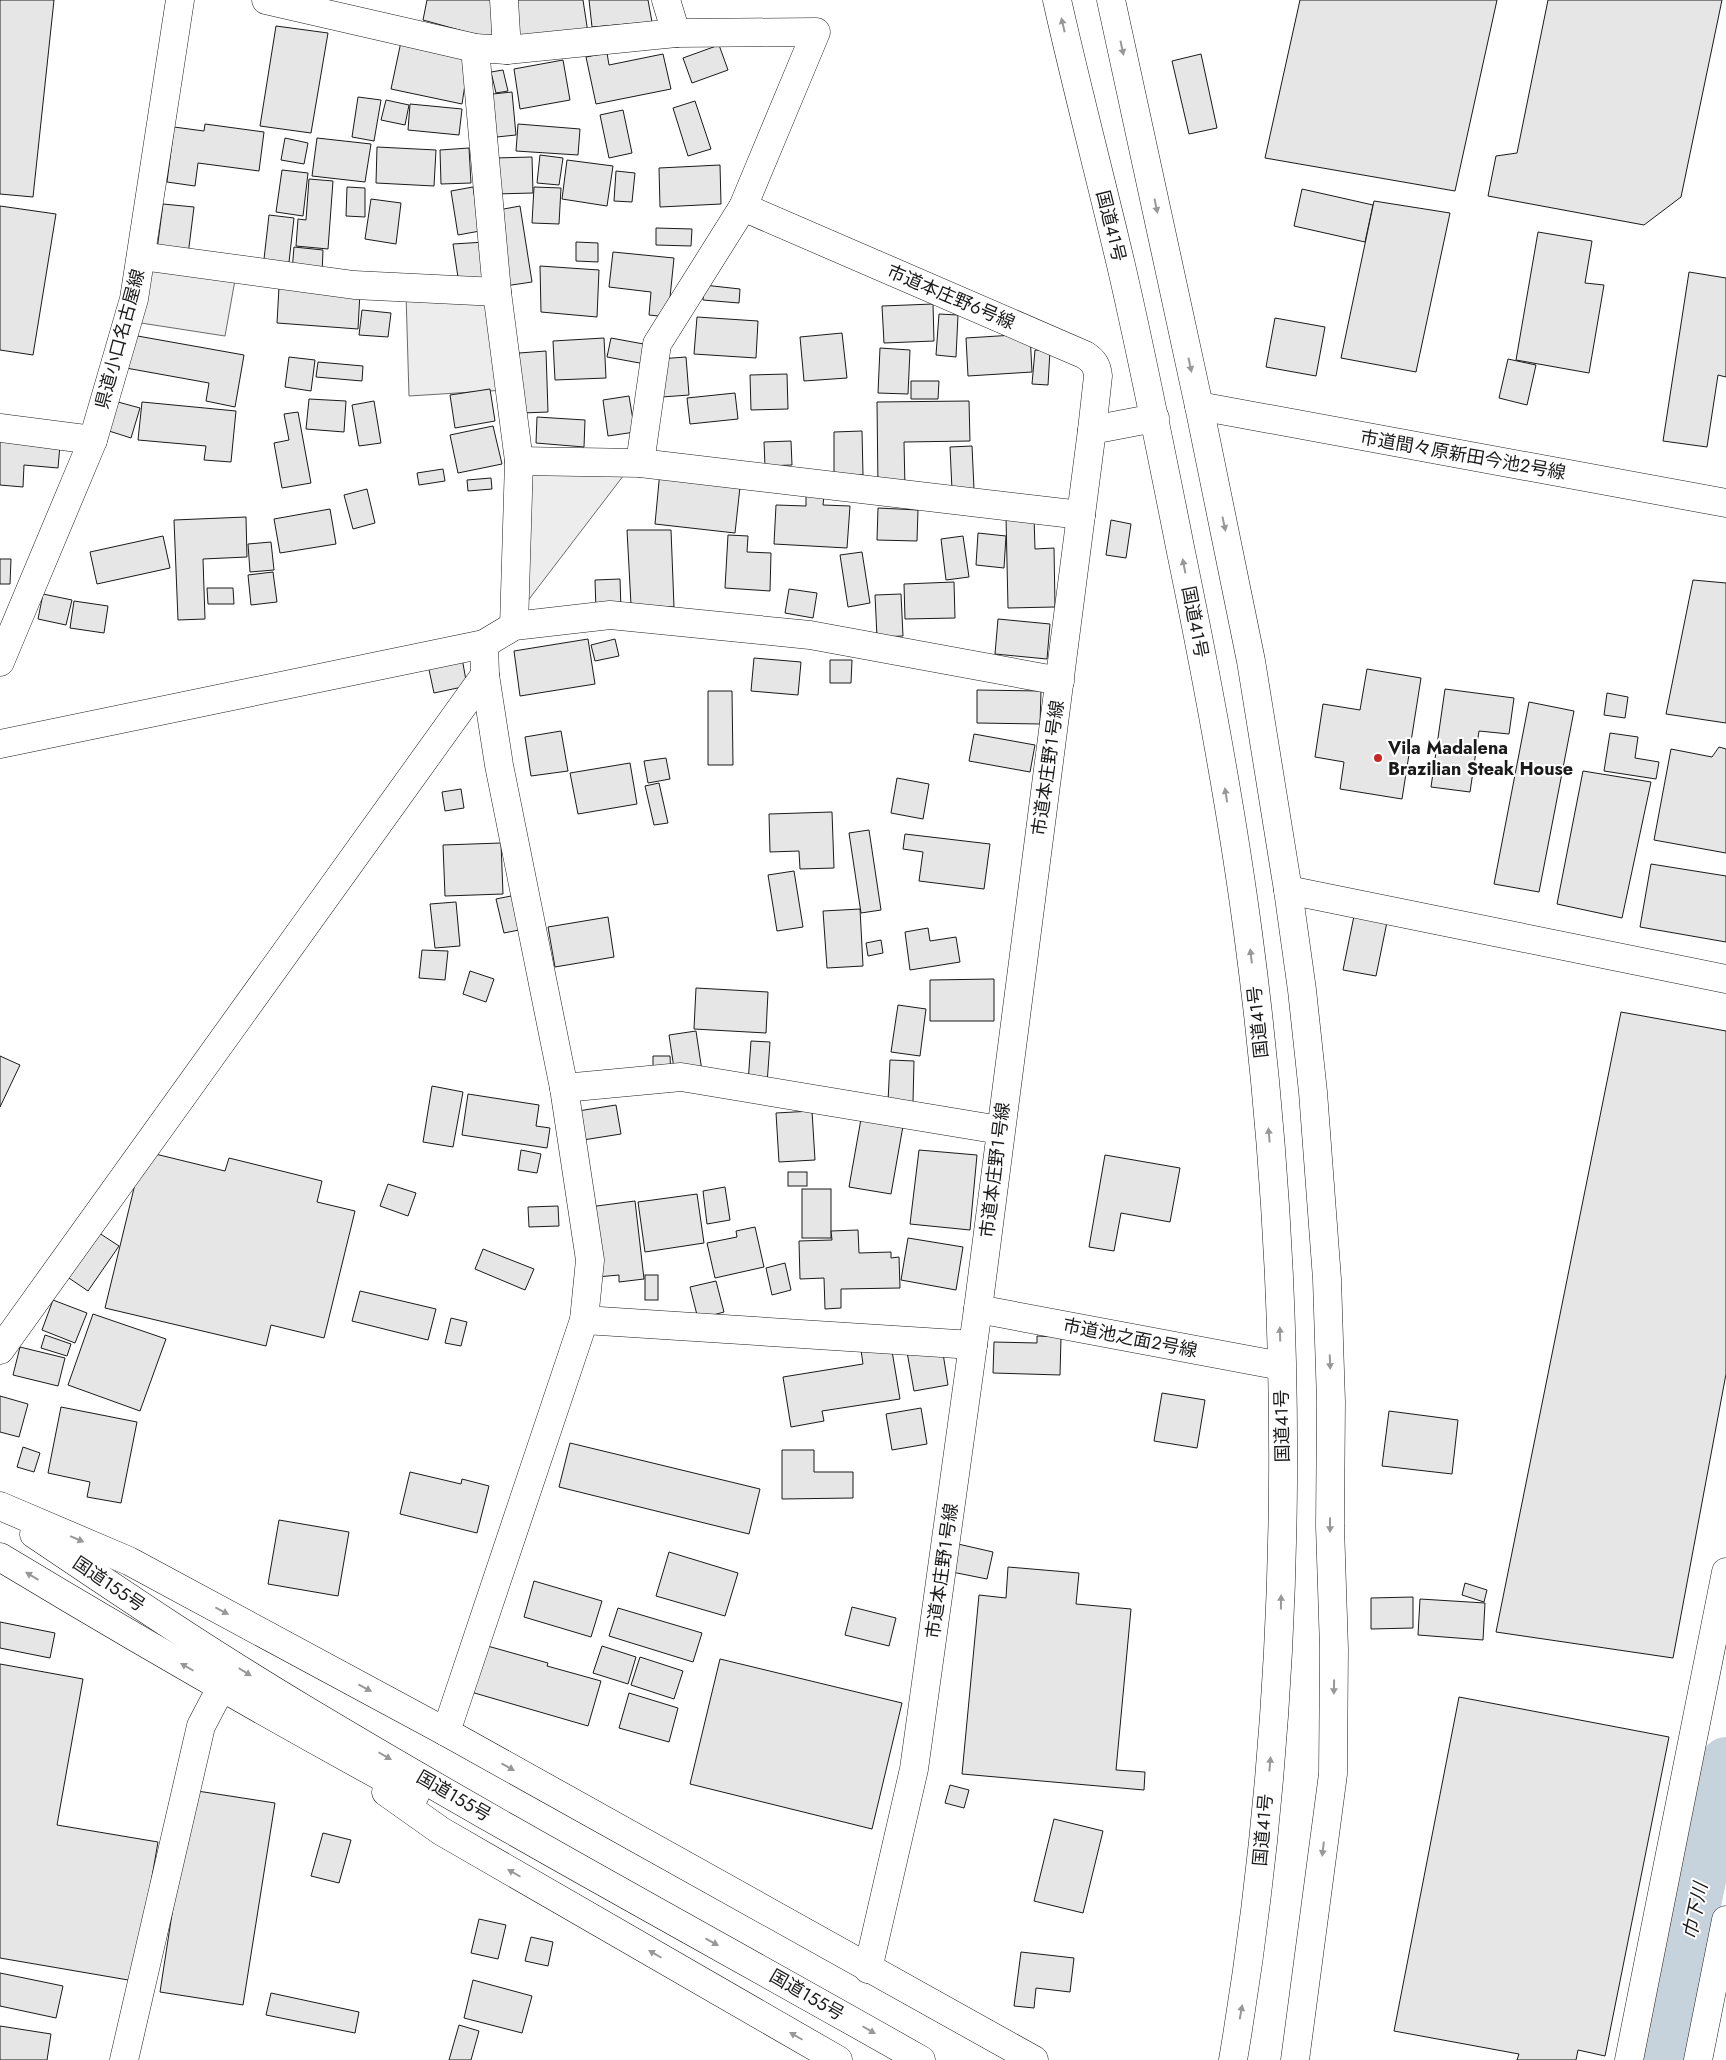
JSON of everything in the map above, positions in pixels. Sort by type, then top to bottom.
[{"type":"main road","name":"県道小口名古屋線","points":[[0,662],[93,440],[134,299],[180,0]]},
{"type":"main road","points":[[266,0],[475,48],[507,50],[676,33],[816,32],[743,207],[657,344],[640,462]]},
{"type":"main road","points":[[504,0],[507,50]]},
{"type":"main road","points":[[666,0],[676,33]]},
{"type":"main road","name":"国道41号","points":[[1057,0],[1120,264],[1154,418],[1209,689],[1248,935],[1273,1183],[1281,1366],[1283,1492],[1281,1606],[1260,1873],[1245,1988],[1233,2060]]},
{"type":"main road","points":[[1111,0],[1199,406],[1251,661],[1288,890],[1302,990],[1313,1092],[1327,1279],[1331,1402],[1330,1526],[1334,1649],[1332,1774],[1295,2060]]},
{"type":"main road","points":[[475,48],[497,292],[519,461],[514,626]]},
{"type":"main road","name":"市道本庄野６号線","points":[[743,207],[1086,355],[1093,360],[1098,376],[1092,430]]},
{"type":"main road","points":[[141,256],[354,285],[497,292]]},
{"type":"main road","name":"市道間々原新田今池２号線","points":[[1199,406],[1726,503]]},
{"type":"main road","points":[[1092,430],[1154,418]]},
{"type":"main road","points":[[0,428],[93,440]]},
{"type":"main road","name":"市道本庄野１号線","points":[[868,1969],[914,1769],[978,1309],[1092,430]]},
{"type":"main road","points":[[519,461],[640,462],[1081,515]]},
{"type":"main road","points":[[0,744],[484,644],[514,626],[610,615],[810,635],[1060,680]]},
{"type":"main road","points":[[446,1732],[584,1320],[590,1260],[564,1088],[499,765],[485,675],[484,644]]},
{"type":"main road","points":[[0,1350],[485,675]]},
{"type":"main road","points":[[1288,890],[1726,979]]},
{"type":"main road","points":[[564,1088],[681,1077],[1000,1130]]},
{"type":"main road","name":"市道池之面２号線","points":[[978,1309],[1281,1366]]},
{"type":"main road","points":[[584,1320],[973,1345]]},
{"type":"main road","points":[[0,1506],[129,1561],[446,1732],[1034,2060]]},
{"type":"main road","name":"国道155号","points":[[0,1511],[156,1616],[452,1805],[885,2060]]},
{"type":"main road","name":"国道155号","points":[[0,1557],[305,1735],[452,1805],[921,2060]]},
{"type":"main road","points":[[1629,2060],[1726,1572]]},
{"type":"main road","points":[[124,2060],[201,1726],[222,1686]]},
{"type":"main road","points":[[305,1735],[441,1831],[838,2060]]},
{"type":"main road","points":[[1698,2060],[1726,1920]]},
{"type":"shaded area","points":[[149,267],[235,280],[225,336],[141,323]]},
{"type":"shaded area","points":[[406,294],[493,298],[505,390],[409,396]]},
{"type":"shaded area","points":[[524,466],[630,467],[520,611]]},
{"type":"building","points":[[0,0],[54,0],[33,197],[0,194]]},
{"type":"building","points":[[427,0],[498,0],[492,39],[423,20]]},
{"type":"building","points":[[514,0],[583,0],[588,33],[518,39]]},
{"type":"building","points":[[589,0],[648,0],[652,22],[592,27]]},
{"type":"building","points":[[1300,0],[1497,0],[1455,191],[1265,158]]},
{"type":"building","points":[[1548,0],[1722,0],[1681,197],[1644,225],[1488,196],[1496,156],[1517,153]]},
{"type":"building","points":[[276,26],[328,33],[311,133],[260,126]]},
{"type":"building","points":[[402,37],[470,52],[462,104],[391,89]]},
{"type":"building","points":[[719,45],[728,70],[692,83],[683,58]]},
{"type":"building","points":[[607,53],[609,65],[663,54],[671,89],[596,104],[586,57]]},
{"type":"building","points":[[1201,54],[1217,128],[1189,134],[1172,61]]},
{"type":"building","points":[[563,60],[570,100],[520,109],[514,69]]},
{"type":"building","points":[[503,70],[508,91],[496,93],[491,72]]},
{"type":"building","points":[[512,92],[516,135],[487,138],[483,95]]},
{"type":"building","points":[[358,97],[381,100],[374,141],[352,137]]},
{"type":"building","points":[[386,100],[409,105],[405,125],[381,120]]},
{"type":"building","points":[[695,101],[711,149],[688,156],[673,108]]},
{"type":"building","points":[[410,104],[462,109],[459,135],[408,130]]},
{"type":"building","points":[[623,110],[632,153],[609,158],[600,115]]},
{"type":"building","points":[[205,124],[264,132],[259,171],[198,163],[195,186],[167,182],[174,127],[204,131]]},
{"type":"building","points":[[518,124],[580,129],[578,155],[516,151]]},
{"type":"building","points":[[285,138],[308,143],[304,164],[281,160]]},
{"type":"building","points":[[317,138],[371,144],[365,182],[312,176]]},
{"type":"building","points":[[377,147],[436,150],[434,186],[376,183]]},
{"type":"building","points":[[469,148],[471,183],[441,184],[440,150]]},
{"type":"building","points":[[540,155],[563,158],[559,185],[537,183]]},
{"type":"building","points":[[532,157],[533,193],[495,194],[494,158]]},
{"type":"building","points":[[567,160],[613,166],[607,206],[562,199]]},
{"type":"building","points":[[720,165],[721,204],[660,207],[659,168]]},
{"type":"building","points":[[282,170],[308,173],[303,216],[276,212]]},
{"type":"building","points":[[616,171],[635,173],[632,202],[614,201]]},
{"type":"building","points":[[309,179],[333,181],[328,249],[296,246],[298,219],[306,220]]},
{"type":"building","points":[[347,187],[365,188],[365,217],[346,216]]},
{"type":"building","points":[[473,187],[480,231],[458,235],[451,191]]},
{"type":"building","points":[[534,187],[561,188],[559,224],[532,223]]},
{"type":"building","points":[[1302,189],[1373,205],[1365,242],[1294,226]]},
{"type":"building","points":[[371,199],[401,203],[396,244],[365,239]]},
{"type":"building","points":[[1374,201],[1450,213],[1416,372],[1341,358]]},
{"type":"building","points":[[163,204],[194,207],[188,255],[157,250]]},
{"type":"building","points":[[0,206],[56,214],[33,355],[0,350]]},
{"type":"building","points":[[520,206],[532,282],[505,286],[493,211]]},
{"type":"building","points":[[269,215],[294,218],[288,271],[263,268]]},
{"type":"building","points":[[656,228],[692,229],[691,246],[656,245]]},
{"type":"building","points":[[1538,232],[1592,241],[1585,283],[1604,285],[1589,373],[1516,360]]},
{"type":"building","points":[[485,242],[490,281],[459,284],[453,244]]},
{"type":"building","points":[[576,242],[598,243],[598,262],[576,261]]},
{"type":"building","points":[[294,247],[323,250],[322,274],[292,271]]},
{"type":"building","points":[[613,252],[674,258],[668,317],[649,315],[651,292],[609,287]]},
{"type":"building","points":[[540,266],[599,270],[597,317],[541,312]]},
{"type":"building","points":[[1689,272],[1726,278],[1726,377],[1718,375],[1707,447],[1663,441]]},
{"type":"building","points":[[704,285],[740,289],[739,303],[703,300]]},
{"type":"building","points":[[279,287],[360,292],[358,329],[277,323]]},
{"type":"building","points":[[933,304],[934,341],[884,343],[882,306]]},
{"type":"building","points":[[362,310],[391,313],[388,337],[359,335]]},
{"type":"building","points":[[939,314],[958,315],[956,357],[936,355]]},
{"type":"building","points":[[697,317],[758,321],[756,358],[694,354]]},
{"type":"building","points":[[1275,318],[1325,327],[1316,376],[1266,367]]},
{"type":"building","points":[[842,333],[847,378],[804,381],[800,337]]},
{"type":"building","points":[[1030,334],[1032,372],[968,376],[966,338]]},
{"type":"building","points":[[132,335],[244,355],[235,407],[206,401],[209,383],[126,368]]},
{"type":"building","points":[[604,338],[606,378],[555,380],[553,341]]},
{"type":"building","points":[[611,338],[649,345],[645,364],[607,357]]},
{"type":"building","points":[[880,348],[910,350],[908,394],[878,393]]},
{"type":"building","points":[[1035,350],[1050,351],[1048,385],[1032,384]]},
{"type":"building","points":[[546,351],[548,412],[522,413],[519,353]]},
{"type":"building","points":[[289,357],[315,360],[311,391],[285,387]]},
{"type":"building","points":[[686,357],[689,395],[662,397],[659,359]]},
{"type":"building","points":[[1508,359],[1536,365],[1527,405],[1499,398]]},
{"type":"building","points":[[318,362],[363,366],[362,381],[316,377]]},
{"type":"building","points":[[787,374],[788,409],[751,410],[750,375]]},
{"type":"building","points":[[911,381],[939,381],[938,399],[911,399]]},
{"type":"building","points":[[490,389],[495,421],[455,428],[450,395]]},
{"type":"building","points":[[735,393],[738,419],[690,424],[687,398]]},
{"type":"building","points":[[629,396],[635,432],[608,436],[603,400]]},
{"type":"building","points":[[309,399],[346,401],[344,432],[306,429]]},
{"type":"building","points":[[374,401],[381,443],[359,446],[352,405]]},
{"type":"building","points":[[969,401],[970,441],[904,442],[905,488],[878,488],[877,402]]},
{"type":"building","points":[[118,402],[140,408],[131,438],[109,431]]},
{"type":"building","points":[[142,402],[236,411],[231,462],[204,460],[206,446],[138,440]]},
{"type":"building","points":[[298,412],[311,483],[282,488],[274,443],[289,440],[284,414]]},
{"type":"building","points":[[537,417],[585,420],[584,447],[536,443]]},
{"type":"building","points":[[493,426],[502,464],[458,473],[450,435]]},
{"type":"building","points":[[862,431],[863,475],[834,475],[834,432]]},
{"type":"building","points":[[0,439],[60,445],[58,468],[24,465],[23,487],[0,485]]},
{"type":"building","points":[[791,441],[792,465],[765,466],[764,442]]},
{"type":"building","points":[[972,446],[974,489],[952,490],[950,447]]},
{"type":"building","points":[[443,469],[445,481],[419,485],[417,473]]},
{"type":"building","points":[[660,471],[741,478],[735,533],[655,524]]},
{"type":"building","points":[[491,478],[492,489],[468,491],[467,480]]},
{"type":"building","points":[[367,489],[375,523],[353,529],[344,495]]},
{"type":"building","points":[[806,494],[824,495],[823,505],[850,506],[847,548],[774,544],[776,505],[806,506]]},
{"type":"building","points":[[878,508],[918,510],[917,541],[877,540]]},
{"type":"building","points":[[330,509],[336,544],[280,553],[274,519]]},
{"type":"building","points":[[1034,516],[1035,549],[1054,548],[1055,607],[1008,608],[1006,517]]},
{"type":"building","points":[[246,517],[247,557],[203,559],[205,619],[178,620],[174,520]]},
{"type":"building","points":[[1111,520],[1131,524],[1126,558],[1106,555]]},
{"type":"building","points":[[627,530],[671,530],[674,607],[631,605]]},
{"type":"building","points":[[978,533],[1006,536],[1004,568],[976,565]]},
{"type":"building","points":[[728,535],[748,536],[747,552],[771,553],[770,591],[725,588]]},
{"type":"building","points":[[163,536],[170,568],[97,584],[90,552]]},
{"type":"building","points":[[963,536],[969,577],[946,580],[941,539]]},
{"type":"building","points":[[271,542],[274,570],[250,572],[248,544]]},
{"type":"building","points":[[862,552],[870,603],[848,607],[840,555]]},
{"type":"building","points":[[0,559],[11,559],[10,584],[0,584]]},
{"type":"building","points":[[273,572],[277,602],[251,605],[248,575]]},
{"type":"building","points":[[620,579],[621,610],[596,611],[595,580]]},
{"type":"building","points":[[1693,580],[1726,583],[1726,723],[1666,714]]},
{"type":"building","points":[[954,582],[955,618],[905,619],[904,584]]},
{"type":"building","points":[[207,588],[233,588],[234,604],[208,604]]},
{"type":"building","points":[[789,589],[817,593],[813,618],[785,613]]},
{"type":"building","points":[[43,594],[72,600],[66,625],[38,619]]},
{"type":"building","points":[[901,594],[903,636],[877,637],[875,595]]},
{"type":"building","points":[[74,601],[108,606],[104,633],[70,628]]},
{"type":"building","points":[[998,619],[1050,624],[1047,659],[995,654]]},
{"type":"building","points":[[588,639],[595,684],[520,696],[514,651]]},
{"type":"building","points":[[615,639],[619,656],[595,661],[591,645]]},
{"type":"building","points":[[462,658],[467,686],[434,693],[428,665]]},
{"type":"building","points":[[754,658],[801,662],[798,695],[751,691]]},
{"type":"building","points":[[830,660],[852,660],[851,683],[830,683]]},
{"type":"building","points":[[1367,669],[1421,678],[1402,799],[1340,789],[1344,762],[1315,757],[1323,704],[1360,710]]},
{"type":"building","points":[[1445,689],[1514,698],[1509,734],[1479,731],[1470,792],[1431,787]]},
{"type":"building","points":[[977,690],[1041,691],[1040,724],[977,723]]},
{"type":"building","points":[[708,691],[732,691],[733,765],[708,765]]},
{"type":"building","points":[[1607,693],[1628,697],[1625,718],[1604,715]]},
{"type":"building","points":[[1529,702],[1574,711],[1539,892],[1494,884]]},
{"type":"building","points":[[561,731],[568,771],[531,776],[525,737]]},
{"type":"building","points":[[1610,733],[1638,737],[1635,758],[1659,762],[1656,779],[1604,771]]},
{"type":"building","points":[[974,734],[1035,745],[1030,772],[969,761]]},
{"type":"building","points":[[1719,747],[1726,749],[1726,853],[1654,840],[1671,749],[1712,757]]},
{"type":"building","points":[[666,758],[670,779],[648,783],[644,761]]},
{"type":"building","points":[[630,763],[637,804],[578,814],[570,773]]},
{"type":"building","points":[[1583,771],[1651,782],[1622,918],[1557,904]]},
{"type":"building","points":[[897,778],[929,784],[923,819],[891,813]]},
{"type":"building","points":[[659,783],[668,823],[654,825],[645,786]]},
{"type":"building","points":[[461,789],[464,808],[445,811],[442,792]]},
{"type":"building","points":[[832,812],[834,868],[800,869],[799,851],[770,852],[769,814]]},
{"type":"building","points":[[869,830],[881,910],[861,913],[849,833]]},
{"type":"building","points":[[905,834],[990,844],[984,889],[919,881],[923,852],[903,849]]},
{"type":"building","points":[[501,843],[503,894],[445,896],[443,845]]},
{"type":"building","points":[[1651,864],[1726,876],[1726,942],[1640,927]]},
{"type":"building","points":[[794,871],[803,927],[777,931],[768,875]]},
{"type":"building","points":[[516,895],[524,929],[504,933],[496,899]]},
{"type":"building","points":[[456,902],[460,946],[435,948],[430,904]]},
{"type":"building","points":[[860,909],[863,966],[827,968],[823,911]]},
{"type":"building","points":[[1354,916],[1387,922],[1376,976],[1343,970]]},
{"type":"building","points":[[608,917],[614,957],[555,967],[548,927]]},
{"type":"building","points":[[928,928],[930,941],[956,937],[960,962],[910,970],[905,932]]},
{"type":"building","points":[[881,940],[883,953],[868,956],[866,943]]},
{"type":"building","points":[[422,950],[448,951],[445,980],[419,978]]},
{"type":"building","points":[[470,971],[494,979],[486,1002],[463,994]]},
{"type":"building","points":[[994,979],[994,1021],[930,1021],[930,980]]},
{"type":"building","points":[[696,988],[768,992],[766,1033],[694,1029]]},
{"type":"building","points":[[898,1005],[926,1009],[920,1056],[891,1052]]},
{"type":"building","points":[[1621,1012],[1726,1031],[1726,1374],[1673,1658],[1496,1632]]},
{"type":"building","points":[[696,1031],[702,1071],[675,1075],[669,1035]]},
{"type":"building","points":[[751,1041],[770,1042],[767,1084],[748,1083]]},
{"type":"building","points":[[0,1056],[20,1065],[0,1107]]},
{"type":"building","points":[[653,1056],[670,1056],[671,1075],[653,1076]]},
{"type":"building","points":[[890,1060],[914,1061],[913,1102],[888,1102]]},
{"type":"building","points":[[432,1086],[463,1092],[453,1147],[423,1142]]},
{"type":"building","points":[[468,1094],[539,1105],[536,1126],[550,1128],[547,1148],[462,1135]]},
{"type":"building","points":[[616,1105],[621,1134],[583,1140],[578,1111]]},
{"type":"building","points":[[812,1111],[815,1160],[779,1162],[776,1113]]},
{"type":"building","points":[[861,1119],[903,1126],[891,1194],[849,1187]]},
{"type":"building","points":[[521,1150],[541,1154],[537,1173],[518,1170]]},
{"type":"building","points":[[919,1150],[977,1155],[970,1230],[910,1224]]},
{"type":"building","points":[[143,1151],[225,1171],[229,1158],[322,1181],[317,1202],[355,1211],[324,1338],[271,1325],[266,1346],[105,1308]]},
{"type":"building","points":[[1105,1155],[1180,1168],[1170,1222],[1121,1213],[1114,1251],[1089,1247]]},
{"type":"building","points":[[788,1172],[807,1172],[807,1186],[788,1186]]},
{"type":"building","points":[[388,1184],[416,1193],[408,1216],[380,1206]]},
{"type":"building","points":[[725,1187],[730,1220],[707,1224],[703,1191]]},
{"type":"building","points":[[802,1189],[831,1189],[831,1238],[802,1238]]},
{"type":"building","points":[[697,1194],[704,1243],[645,1252],[638,1202]]},
{"type":"building","points":[[635,1201],[644,1279],[619,1282],[619,1275],[597,1277],[589,1207]]},
{"type":"building","points":[[558,1206],[559,1226],[529,1227],[528,1207]]},
{"type":"building","points":[[755,1227],[764,1267],[715,1278],[707,1243],[737,1237],[736,1231]]},
{"type":"building","points":[[93,1229],[119,1246],[88,1291],[63,1274]]},
{"type":"building","points":[[858,1230],[859,1253],[891,1252],[891,1258],[899,1257],[900,1288],[841,1289],[841,1308],[825,1309],[824,1278],[800,1279],[799,1241],[832,1240],[831,1231]]},
{"type":"building","points":[[908,1238],[963,1247],[956,1290],[901,1280]]},
{"type":"building","points":[[483,1249],[534,1269],[525,1290],[475,1269]]},
{"type":"building","points":[[785,1263],[791,1290],[772,1295],[766,1268]]},
{"type":"building","points":[[645,1275],[658,1275],[658,1300],[645,1300]]},
{"type":"building","points":[[716,1281],[724,1312],[698,1319],[690,1287]]},
{"type":"building","points":[[360,1291],[436,1309],[428,1340],[352,1321]]},
{"type":"building","points":[[53,1300],[87,1313],[75,1343],[42,1330]]},
{"type":"building","points":[[93,1314],[166,1339],[140,1411],[68,1385]]},
{"type":"building","points":[[451,1318],[467,1322],[461,1346],[445,1343]]},
{"type":"building","points":[[45,1335],[71,1344],[67,1356],[41,1348]]},
{"type":"building","points":[[1037,1336],[1061,1337],[1060,1375],[993,1373],[994,1342],[1037,1343]]},
{"type":"building","points":[[891,1345],[900,1399],[822,1411],[824,1421],[791,1427],[783,1377],[863,1364],[861,1350]]},
{"type":"building","points":[[20,1347],[65,1358],[58,1386],[13,1375]]},
{"type":"building","points":[[942,1347],[948,1385],[914,1391],[907,1352]]},
{"type":"building","points":[[1162,1393],[1205,1400],[1197,1448],[1154,1441]]},
{"type":"building","points":[[0,1396],[28,1404],[19,1437],[0,1432]]},
{"type":"building","points":[[61,1407],[137,1422],[121,1503],[87,1497],[90,1482],[48,1473]]},
{"type":"building","points":[[921,1408],[927,1444],[892,1450],[886,1414]]},
{"type":"building","points":[[1389,1411],[1458,1420],[1452,1474],[1382,1466]]},
{"type":"building","points":[[570,1443],[760,1489],[749,1534],[559,1487]]},
{"type":"building","points":[[23,1447],[40,1453],[34,1472],[17,1467]]},
{"type":"building","points":[[782,1450],[814,1450],[814,1472],[853,1472],[853,1498],[782,1499]]},
{"type":"building","points":[[410,1472],[461,1484],[462,1479],[489,1486],[477,1533],[400,1514]]},
{"type":"building","points":[[279,1520],[349,1532],[338,1596],[268,1584]]},
{"type":"building","points":[[958,1544],[993,1552],[987,1579],[952,1572]]},
{"type":"building","points":[[669,1552],[738,1573],[725,1616],[656,1596]]},
{"type":"building","points":[[1008,1567],[1079,1573],[1076,1604],[1131,1609],[1116,1770],[1145,1772],[1144,1790],[962,1774],[979,1595],[1006,1598]]},
{"type":"building","points":[[534,1581],[602,1601],[591,1637],[524,1617]]},
{"type":"building","points":[[1465,1583],[1487,1590],[1484,1602],[1462,1595]]},
{"type":"building","points":[[1413,1597],[1413,1628],[1371,1629],[1371,1598]]},
{"type":"building","points":[[1420,1599],[1485,1603],[1483,1640],[1418,1635]]},
{"type":"building","points":[[852,1607],[896,1618],[889,1646],[845,1635]]},
{"type":"building","points":[[618,1608],[702,1633],[693,1662],[609,1636]]},
{"type":"building","points":[[0,1622],[55,1633],[50,1658],[0,1648]]},
{"type":"building","points":[[484,1645],[548,1663],[547,1666],[601,1681],[588,1726],[471,1692]]},
{"type":"building","points":[[602,1646],[636,1657],[628,1684],[593,1673]]},
{"type":"building","points":[[640,1657],[683,1671],[674,1699],[631,1685]]},
{"type":"building","points":[[720,1659],[902,1703],[872,1829],[690,1784]]},
{"type":"building","points":[[0,1664],[83,1679],[57,1825],[158,1842],[134,1981],[0,1958]]},
{"type":"building","points":[[629,1693],[678,1708],[669,1742],[619,1728]]},
{"type":"building","points":[[1459,1697],[1669,1737],[1605,2056],[1578,2050],[1576,2060],[1517,2060],[1519,2054],[1394,2031]]},
{"type":"building","points":[[950,1785],[969,1790],[964,1808],[945,1803]]},
{"type":"building","points":[[191,1790],[275,1803],[243,2005],[160,1992]]},
{"type":"building","points":[[1054,1819],[1103,1831],[1083,1913],[1034,1901]]},
{"type":"building","points":[[323,1833],[351,1840],[339,1883],[311,1876]]},
{"type":"building","points":[[479,1919],[506,1925],[498,1959],[471,1953]]},
{"type":"building","points":[[531,1937],[553,1942],[548,1966],[525,1961]]},
{"type":"building","points":[[1021,1952],[1074,1958],[1070,1992],[1036,1988],[1034,2008],[1014,2006]]},
{"type":"building","points":[[0,1973],[63,1986],[56,2018],[0,2006]]},
{"type":"building","points":[[473,1980],[532,1996],[522,2033],[464,2018]]},
{"type":"building","points":[[271,1993],[359,2012],[355,2033],[266,2015]]},
{"type":"building","points":[[459,2025],[479,2031],[471,2060],[449,2060]]},
{"type":"building","points":[[0,2026],[51,2034],[47,2060],[0,2060]]},
{"type":"waterway","name":"巾下川","points":[[1663,2060],[1726,1762]]},
{"type":"place","name":"Vila Madalena Brazilian Steak House","points":[[1378,758]]}]
